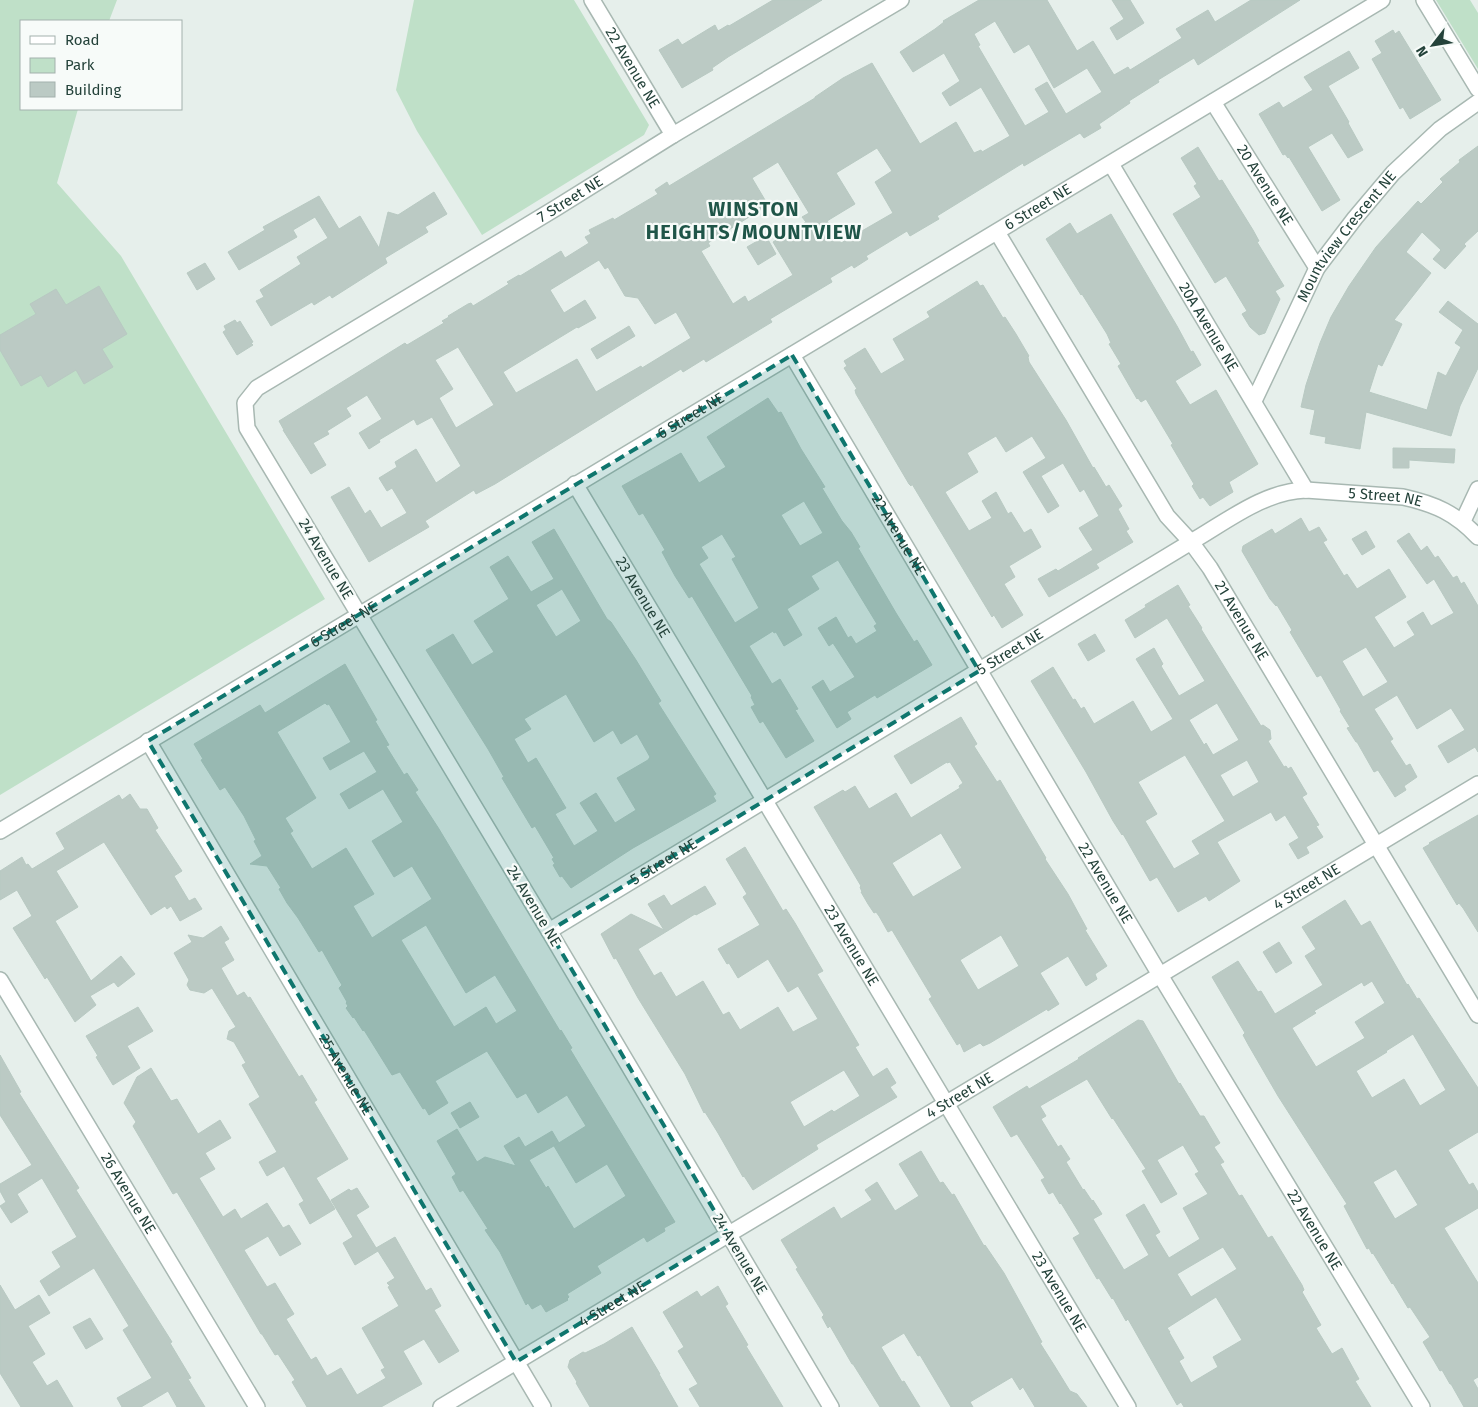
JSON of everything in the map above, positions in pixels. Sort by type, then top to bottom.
[{"type":"street","name":"22 Avenue NE","points":[[592,0],[673,135]]},
{"type":"street","name":"7 Street NE","points":[[245,403],[257,388],[556,208],[673,135],[901,0]]},
{"type":"street","name":"6 Street NE","points":[[0,831],[1382,0]]},
{"type":"street","points":[[1424,0],[1478,90]]},
{"type":"street","name":"20 Avenue NE","points":[[1213,102],[1317,268]]},
{"type":"street","name":"Mountview Crescent NE","points":[[1254,402],[1317,268],[1355,218],[1393,173],[1440,129],[1478,102]]},
{"type":"street","name":"20A Avenue NE","points":[[1111,164],[1306,490]]},
{"type":"street","name":"21 Avenue NE","points":[[996,232],[1167,516],[1191,542],[1210,568],[1478,1015]]},
{"type":"street","name":"22 Avenue NE","points":[[792,355],[1160,975],[1422,1407]]},
{"type":"street","name":"24 Avenue NE","points":[[245,403],[247,428],[549,931],[831,1407]]},
{"type":"street","name":"23 Avenue NE","points":[[575,484],[1128,1407]]},
{"type":"street","points":[[1478,489],[1463,521],[1478,537]]},
{"type":"street","name":"5 Street NE","points":[[549,931],[1268,497],[1289,491],[1306,490],[1403,497],[1434,506],[1463,521]]},
{"type":"street","name":"25 Avenue NE","points":[[148,741],[543,1407]]},
{"type":"street","name":"4 Street NE","points":[[441,1407],[1478,784]]},
{"type":"street","name":"26 Avenue NE","points":[[0,980],[257,1407]]},
{"type":"highlighted area","points":[[792,355],[979,671],[549,931],[728,1234],[516,1362],[148,741]]},
{"type":"green space","points":[[0,0],[117,0],[109,20],[20,20],[20,110],[78,110],[57,183],[121,256],[325,599],[0,795]]},
{"type":"green space","points":[[414,0],[574,0],[649,125],[644,135],[482,235],[417,131],[396,90]]},
{"type":"green space","points":[[1436,0],[1470,0],[1478,13],[1478,69]]},
{"type":"building","points":[[773,0],[822,0],[728,57],[712,68],[713,70],[682,88],[659,50],[678,39],[682,45],[715,25],[718,31]]},
{"type":"building","points":[[979,0],[1047,0],[1077,51],[1093,41],[1114,75],[1128,67],[1130,70],[1182,38],[1176,29],[1208,10],[1215,22],[1251,0],[1300,0],[1198,65],[1194,58],[1158,80],[1159,82],[1129,101],[1130,103],[1099,124],[1101,128],[1084,138],[1080,133],[1024,166],[1023,163],[937,216],[939,219],[910,236],[907,231],[866,256],[868,259],[854,268],[852,265],[830,278],[832,282],[770,319],[772,322],[706,362],[704,359],[683,372],[681,369],[495,484],[476,494],[474,490],[425,521],[429,527],[369,562],[331,497],[349,487],[365,514],[370,510],[381,528],[407,513],[392,488],[387,491],[379,478],[397,467],[395,462],[416,449],[436,483],[461,466],[432,417],[417,425],[414,419],[379,440],[380,442],[369,449],[359,433],[382,419],[367,395],[346,408],[351,416],[327,431],[329,434],[313,443],[326,465],[311,474],[279,421],[405,343],[407,345],[444,323],[442,321],[448,316],[468,304],[471,303],[473,306],[509,284],[507,282],[561,251],[565,258],[589,243],[585,237],[591,234],[589,230],[613,218],[614,220],[658,194],[655,190],[667,182],[669,186],[815,98],[843,78],[872,63],[920,144],[956,122],[974,153],[981,150],[982,152],[1010,136],[981,87],[950,106],[942,93],[960,81],[944,53],[913,72],[900,52],[935,29],[943,21]],"holes":[[[995,21],[1014,53],[1029,44],[1054,88],[1087,68],[1102,92],[1066,114],[1047,82],[1035,89],[1049,112],[1025,126],[978,46],[980,45],[974,34]],[[877,148],[892,171],[875,182],[893,213],[841,243],[827,221],[855,204],[836,173]],[[778,162],[809,213],[802,217],[806,222],[773,242],[793,275],[748,302],[745,296],[733,304],[701,251],[710,246],[708,243],[768,205],[752,178]],[[599,260],[605,269],[608,267],[625,296],[638,298],[655,324],[676,312],[691,338],[642,368],[641,366],[596,392],[577,359],[516,393],[503,372],[577,327],[596,318],[585,300],[564,313],[550,290]],[[458,347],[494,405],[456,428],[439,398],[453,389],[435,360]]]},
{"type":"building","points":[[1112,0],[1130,0],[1144,23],[1117,40],[1110,28],[1124,19]]},
{"type":"building","points":[[1393,30],[1395,34],[1399,31],[1441,100],[1410,119],[1403,107],[1400,109],[1372,59],[1382,53],[1375,41]]},
{"type":"building","points":[[1349,51],[1359,68],[1328,86],[1363,150],[1348,158],[1332,133],[1308,147],[1340,200],[1322,211],[1289,157],[1285,154],[1283,155],[1259,114],[1279,102],[1283,108],[1313,90],[1304,77]]},
{"type":"building","points":[[1478,146],[1478,231],[1464,244],[1466,246],[1445,269],[1433,259],[1441,250],[1422,232],[1406,252],[1431,273],[1394,320],[1402,324],[1382,366],[1378,364],[1369,392],[1427,410],[1438,372],[1446,376],[1461,347],[1455,343],[1463,330],[1439,312],[1448,301],[1478,324],[1478,368],[1460,406],[1451,436],[1366,412],[1360,449],[1325,443],[1326,437],[1310,434],[1315,410],[1301,407],[1320,343],[1331,317],[1349,286],[1376,247],[1418,201],[1421,204],[1443,182],[1440,179],[1460,162],[1459,160]]},
{"type":"building","points":[[1198,147],[1219,181],[1222,180],[1253,230],[1259,241],[1257,242],[1284,286],[1275,291],[1280,299],[1265,333],[1259,335],[1250,327],[1242,314],[1247,311],[1226,276],[1215,283],[1173,214],[1201,197],[1194,186],[1197,184],[1181,158]]},
{"type":"building","points":[[434,192],[447,214],[425,227],[428,232],[385,258],[387,263],[332,298],[330,295],[314,305],[312,302],[271,326],[256,301],[264,297],[260,290],[301,264],[297,257],[328,238],[315,217],[293,230],[297,237],[239,270],[228,252],[265,230],[263,227],[319,196],[339,229],[360,216],[379,248],[388,212],[398,215]]},
{"type":"building","points":[[1111,214],[1191,352],[1193,351],[1201,365],[1175,381],[1190,405],[1216,390],[1258,464],[1229,482],[1233,492],[1210,506],[1203,497],[1200,499],[1192,486],[1194,484],[1171,445],[1173,444],[1146,399],[1141,402],[1137,399],[1118,366],[1121,364],[1109,344],[1111,343],[1107,334],[1046,239],[1070,223],[1077,234]]},
{"type":"building","points":[[766,236],[776,254],[758,265],[747,247]]},
{"type":"building","points":[[205,263],[215,279],[197,290],[187,273]]},
{"type":"building","points":[[977,281],[980,286],[983,285],[1003,318],[1005,317],[1016,334],[1029,356],[1029,362],[1066,420],[1093,468],[1106,487],[1109,485],[1122,506],[1118,509],[1129,529],[1126,531],[1133,542],[1096,564],[1099,568],[1049,597],[1038,579],[1056,569],[1058,571],[1093,550],[1079,528],[1099,516],[1084,489],[1080,492],[1063,463],[1041,476],[1059,506],[1048,513],[1023,472],[1046,458],[1032,436],[1006,452],[996,436],[967,453],[978,472],[945,492],[969,531],[992,518],[982,501],[996,492],[1008,514],[1011,512],[1024,533],[1031,529],[1041,547],[1009,566],[1015,577],[1004,584],[1023,615],[1002,628],[994,615],[992,617],[912,484],[911,486],[909,484],[856,394],[855,390],[857,389],[844,368],[847,366],[844,361],[865,348],[881,374],[905,360],[893,339],[930,317],[927,312]]},
{"type":"building","points":[[99,286],[127,334],[102,349],[113,367],[84,384],[76,370],[48,387],[41,375],[21,386],[0,350],[0,335],[36,314],[30,304],[56,289],[66,305]]},
{"type":"building","points":[[235,320],[237,323],[240,321],[253,342],[251,343],[253,345],[237,355],[223,332],[226,330],[224,326]]},
{"type":"building","points":[[629,326],[635,336],[597,359],[591,349]]},
{"type":"building","points":[[768,398],[778,413],[781,412],[825,487],[822,488],[860,547],[858,548],[896,613],[914,642],[917,640],[932,665],[877,698],[875,695],[847,712],[851,719],[837,728],[812,687],[823,680],[830,692],[855,677],[833,643],[829,646],[818,628],[836,617],[848,638],[851,636],[856,644],[877,631],[874,626],[877,624],[838,560],[811,576],[819,589],[787,609],[802,635],[784,646],[776,632],[774,633],[773,631],[749,646],[772,684],[780,679],[798,709],[795,710],[814,741],[786,758],[763,721],[760,723],[751,707],[755,705],[752,696],[692,596],[689,598],[675,576],[662,552],[665,550],[643,513],[639,515],[622,486],[681,453],[699,483],[726,467],[707,437]],"holes":[[[804,501],[823,533],[800,546],[781,515]],[[722,534],[736,557],[732,559],[759,608],[735,623],[699,564],[708,558],[701,547]]]},
{"type":"building","points":[[1393,448],[1455,449],[1454,463],[1409,460],[1409,468],[1393,468]]},
{"type":"building","points":[[1301,518],[1309,532],[1319,527],[1327,540],[1323,542],[1344,576],[1347,574],[1357,589],[1389,569],[1406,597],[1374,617],[1394,648],[1415,635],[1407,622],[1423,612],[1431,626],[1454,613],[1434,579],[1427,584],[1397,541],[1409,533],[1421,551],[1427,546],[1435,558],[1438,556],[1453,578],[1457,576],[1461,584],[1464,582],[1478,606],[1478,752],[1475,747],[1448,763],[1438,746],[1465,730],[1451,708],[1417,729],[1397,695],[1374,709],[1393,739],[1390,741],[1406,766],[1410,764],[1417,777],[1404,786],[1406,790],[1395,797],[1378,770],[1374,772],[1347,728],[1350,727],[1321,675],[1317,677],[1290,632],[1292,630],[1277,605],[1270,599],[1242,551],[1243,546],[1272,529],[1275,534]],"holes":[[[1366,647],[1388,682],[1363,697],[1342,661]]]},
{"type":"building","points":[[554,529],[607,619],[611,622],[661,701],[658,703],[716,794],[713,796],[716,801],[633,848],[571,888],[562,876],[560,877],[553,865],[555,864],[552,859],[554,858],[535,826],[532,828],[502,778],[504,777],[488,749],[426,650],[453,634],[472,665],[494,652],[474,621],[509,599],[490,567],[508,556],[531,592],[554,579],[532,542]],"holes":[[[562,589],[581,621],[556,637],[536,605]],[[566,694],[594,742],[613,730],[621,744],[637,734],[650,757],[617,778],[636,810],[615,823],[596,793],[580,803],[598,831],[574,846],[555,814],[566,808],[536,758],[528,763],[514,739],[531,729],[524,719]]]},
{"type":"building","points":[[1366,531],[1375,547],[1362,555],[1352,539]]},
{"type":"building","points":[[1178,585],[1201,629],[1261,726],[1263,725],[1270,730],[1271,739],[1268,741],[1284,767],[1286,766],[1288,769],[1291,767],[1307,794],[1302,797],[1319,825],[1316,826],[1323,837],[1306,847],[1309,853],[1298,859],[1289,844],[1299,838],[1285,815],[1276,821],[1271,812],[1217,842],[1240,881],[1209,901],[1206,896],[1178,912],[1157,877],[1150,881],[1031,681],[1053,667],[1073,700],[1075,699],[1081,709],[1084,707],[1094,724],[1133,701],[1151,732],[1173,719],[1136,659],[1154,648],[1163,664],[1161,666],[1179,696],[1205,681],[1167,618],[1135,638],[1125,620],[1146,607],[1145,605]],"holes":[[[1217,703],[1239,740],[1213,755],[1206,743],[1204,745],[1189,720]],[[1185,755],[1225,821],[1192,841],[1200,854],[1174,869],[1145,821],[1157,814],[1138,782]],[[1247,760],[1259,782],[1233,797],[1220,775]]]},
{"type":"building","points":[[1095,634],[1105,651],[1088,661],[1078,644]]},
{"type":"building","points":[[345,664],[377,720],[375,721],[389,745],[386,746],[404,775],[407,773],[418,790],[415,792],[572,1048],[570,1049],[675,1222],[664,1228],[665,1231],[647,1242],[644,1237],[597,1266],[601,1273],[567,1294],[568,1300],[546,1312],[541,1304],[532,1309],[528,1303],[526,1305],[500,1252],[485,1230],[488,1229],[463,1190],[460,1192],[452,1177],[456,1174],[437,1141],[457,1129],[477,1162],[485,1157],[516,1166],[504,1146],[519,1137],[525,1147],[552,1131],[559,1143],[586,1126],[567,1095],[538,1113],[526,1093],[517,1098],[487,1051],[435,1081],[448,1103],[429,1115],[425,1108],[423,1109],[400,1072],[392,1075],[364,1030],[346,1008],[348,1006],[347,1002],[339,988],[342,985],[322,950],[319,952],[287,903],[279,889],[281,888],[267,866],[250,864],[262,856],[254,841],[256,840],[244,816],[225,787],[220,790],[201,760],[203,759],[194,744],[260,705],[265,713]],"holes":[[[325,703],[329,704],[351,742],[323,758],[330,770],[364,751],[377,772],[340,794],[349,809],[383,789],[403,822],[372,841],[394,877],[412,866],[432,899],[372,938],[353,906],[374,894],[346,848],[312,869],[290,833],[293,831],[285,818],[316,798],[277,732]],[[426,925],[466,993],[495,975],[517,1011],[496,1024],[486,1007],[454,1027],[401,940]],[[557,1144],[554,1146],[576,1183],[607,1164],[626,1196],[574,1229],[548,1186],[546,1188],[529,1160]]]},
{"type":"building","points":[[961,717],[977,744],[974,746],[997,782],[1000,780],[1045,859],[1068,894],[1087,929],[1085,930],[1107,966],[1095,974],[1097,979],[1086,986],[1068,956],[1040,973],[1059,1004],[1048,1011],[1047,1009],[990,1043],[983,1046],[980,1043],[964,1052],[960,1043],[957,1045],[929,999],[932,997],[892,930],[888,932],[879,916],[876,912],[874,913],[868,904],[861,892],[861,886],[814,807],[843,790],[845,792],[855,786],[869,809],[896,793],[911,818],[960,788],[959,786],[963,783],[950,762],[947,762],[911,784],[894,756]],"holes":[[[941,833],[962,868],[913,897],[892,863]],[[1001,935],[1019,966],[978,990],[960,960]]]},
{"type":"building","points":[[130,794],[140,809],[147,809],[158,828],[155,830],[182,871],[174,876],[189,901],[195,898],[202,909],[180,921],[171,906],[167,909],[165,906],[151,915],[104,842],[56,871],[78,907],[55,921],[91,981],[121,956],[135,974],[118,987],[114,982],[90,996],[96,1005],[75,1022],[13,928],[32,916],[17,890],[0,900],[0,871],[22,857],[26,865],[28,864],[32,869],[65,849],[56,833],[119,795],[122,800]]},
{"type":"building","points":[[1478,815],[1478,932],[1463,908],[1459,903],[1457,905],[1423,848]]},
{"type":"building","points":[[745,847],[783,911],[786,909],[823,971],[817,974],[859,1045],[855,1047],[873,1077],[887,1068],[896,1083],[890,1087],[897,1097],[816,1145],[818,1149],[753,1190],[704,1113],[685,1074],[638,998],[616,958],[614,959],[601,934],[631,914],[664,930],[648,904],[664,895],[671,906],[705,886],[716,904],[695,914],[638,949],[654,976],[661,972],[676,997],[703,981],[723,1015],[729,1012],[740,1030],[778,1007],[793,1032],[818,1019],[798,986],[788,992],[768,959],[738,978],[718,949],[760,925],[743,897],[747,894],[726,859]],"holes":[[[844,1070],[860,1096],[804,1127],[790,1102]]]},
{"type":"building","points":[[1345,900],[1361,926],[1370,921],[1407,985],[1417,999],[1419,998],[1478,1088],[1478,1132],[1448,1150],[1469,1185],[1473,1183],[1478,1192],[1478,1208],[1444,1228],[1478,1283],[1478,1377],[1473,1380],[1478,1389],[1478,1407],[1464,1407],[1442,1370],[1440,1371],[1423,1342],[1430,1337],[1410,1307],[1408,1308],[1373,1253],[1369,1248],[1367,1249],[1344,1206],[1347,1204],[1278,1096],[1243,1035],[1245,1033],[1212,977],[1238,961],[1258,992],[1261,991],[1275,1014],[1323,985],[1305,956],[1316,949],[1302,927]],"holes":[[[1372,981],[1385,1003],[1355,1022],[1365,1038],[1316,1067],[1292,1028],[1316,1013],[1314,1011],[1362,982],[1364,986]],[[1413,1034],[1446,1090],[1420,1106],[1404,1079],[1372,1098],[1356,1071]],[[1396,1169],[1418,1205],[1395,1219],[1373,1182]]]},
{"type":"building","points":[[221,926],[229,939],[224,942],[234,960],[221,968],[237,996],[244,992],[248,998],[250,997],[299,1077],[302,1075],[317,1100],[314,1102],[348,1159],[316,1178],[335,1209],[310,1224],[299,1204],[304,1201],[284,1166],[267,1176],[259,1162],[277,1152],[249,1104],[260,1097],[242,1065],[246,1063],[234,1042],[227,1039],[229,1031],[236,1027],[212,988],[204,993],[190,990],[187,985],[189,980],[174,953],[192,942],[188,935],[203,938]]},
{"type":"building","points":[[1279,942],[1292,963],[1276,973],[1263,952]]},
{"type":"building","points":[[138,1007],[153,1031],[127,1046],[140,1068],[113,1085],[86,1036]]},
{"type":"building","points":[[1138,1020],[1143,1021],[1179,1084],[1200,1116],[1204,1116],[1220,1143],[1214,1147],[1224,1162],[1220,1164],[1239,1196],[1242,1195],[1268,1238],[1272,1236],[1302,1285],[1304,1290],[1302,1292],[1321,1325],[1316,1328],[1332,1354],[1342,1348],[1359,1379],[1355,1381],[1371,1407],[1184,1407],[1181,1402],[1177,1405],[1128,1319],[1126,1321],[1113,1298],[1099,1278],[1097,1279],[1073,1238],[1080,1234],[1061,1203],[1053,1192],[1049,1194],[1041,1180],[1045,1178],[1017,1134],[1011,1137],[993,1107],[1027,1086],[1029,1089]],"holes":[[[1087,1079],[1146,1169],[1142,1171],[1161,1203],[1177,1194],[1157,1160],[1183,1145],[1199,1172],[1195,1174],[1208,1194],[1183,1208],[1200,1239],[1169,1258],[1155,1235],[1160,1232],[1144,1204],[1126,1215],[1149,1255],[1124,1270],[1093,1219],[1102,1214],[1093,1200],[1083,1190],[1066,1162],[1070,1159],[1061,1145],[1058,1147],[1041,1119],[1046,1116],[1040,1106]],[[1223,1247],[1237,1269],[1191,1297],[1177,1274]],[[1216,1297],[1242,1340],[1213,1357],[1218,1367],[1191,1383],[1179,1361],[1184,1358],[1167,1328]]]},
{"type":"building","points":[[0,1055],[21,1092],[19,1093],[79,1188],[76,1190],[172,1342],[170,1343],[191,1378],[188,1379],[205,1407],[177,1407],[168,1391],[141,1407],[122,1407],[117,1398],[152,1378],[123,1330],[129,1326],[94,1268],[49,1296],[40,1281],[61,1267],[52,1252],[77,1237],[42,1178],[17,1194],[28,1212],[11,1223],[0,1206],[6,1202],[0,1191],[0,1184],[32,1165],[0,1115]]},
{"type":"building","points":[[151,1068],[171,1101],[177,1099],[198,1134],[220,1120],[231,1138],[205,1153],[215,1169],[199,1178],[223,1217],[235,1209],[241,1219],[267,1203],[283,1228],[289,1225],[301,1244],[280,1256],[268,1236],[244,1250],[267,1287],[275,1283],[294,1314],[286,1319],[311,1360],[316,1357],[327,1376],[341,1368],[357,1395],[386,1378],[381,1370],[385,1368],[362,1328],[399,1306],[387,1283],[395,1278],[376,1248],[395,1237],[426,1291],[431,1288],[441,1306],[434,1310],[459,1351],[439,1363],[424,1339],[403,1351],[422,1384],[381,1407],[307,1407],[292,1382],[295,1380],[278,1354],[275,1355],[261,1334],[177,1192],[173,1194],[133,1126],[136,1122],[124,1103],[137,1077]]},
{"type":"building","points":[[470,1102],[479,1117],[460,1128],[451,1113]]},
{"type":"building","points":[[921,1151],[940,1183],[943,1182],[952,1195],[954,1194],[984,1246],[1004,1273],[1042,1342],[1040,1343],[1070,1391],[1077,1394],[1087,1407],[1035,1407],[1023,1387],[1020,1390],[1012,1377],[970,1402],[973,1407],[951,1407],[920,1355],[918,1356],[904,1333],[881,1347],[920,1407],[880,1407],[830,1326],[828,1328],[822,1317],[824,1315],[781,1240],[834,1207],[841,1219],[872,1200],[865,1190],[877,1182],[895,1211],[919,1196],[899,1164]]},
{"type":"building","points":[[357,1188],[369,1207],[356,1215],[378,1251],[355,1265],[343,1243],[353,1237],[331,1200],[349,1189],[351,1191]]},
{"type":"building","points":[[0,1285],[15,1310],[39,1295],[50,1313],[28,1326],[45,1354],[32,1362],[47,1386],[57,1380],[73,1407],[21,1407],[0,1373]]},
{"type":"building","points":[[718,1286],[728,1304],[725,1306],[748,1345],[746,1346],[783,1407],[700,1407],[689,1389],[698,1384],[678,1351],[684,1347],[663,1312],[697,1291],[701,1297]]},
{"type":"building","points":[[90,1318],[103,1339],[86,1349],[73,1327]]},
{"type":"building","points":[[632,1327],[678,1407],[590,1407],[576,1383],[568,1367],[570,1360],[583,1352],[585,1353],[604,1344]]},
{"type":"district","name":"WINSTON HEIGHTS/MOUNTVIEW","points":[[754,220]]}]
